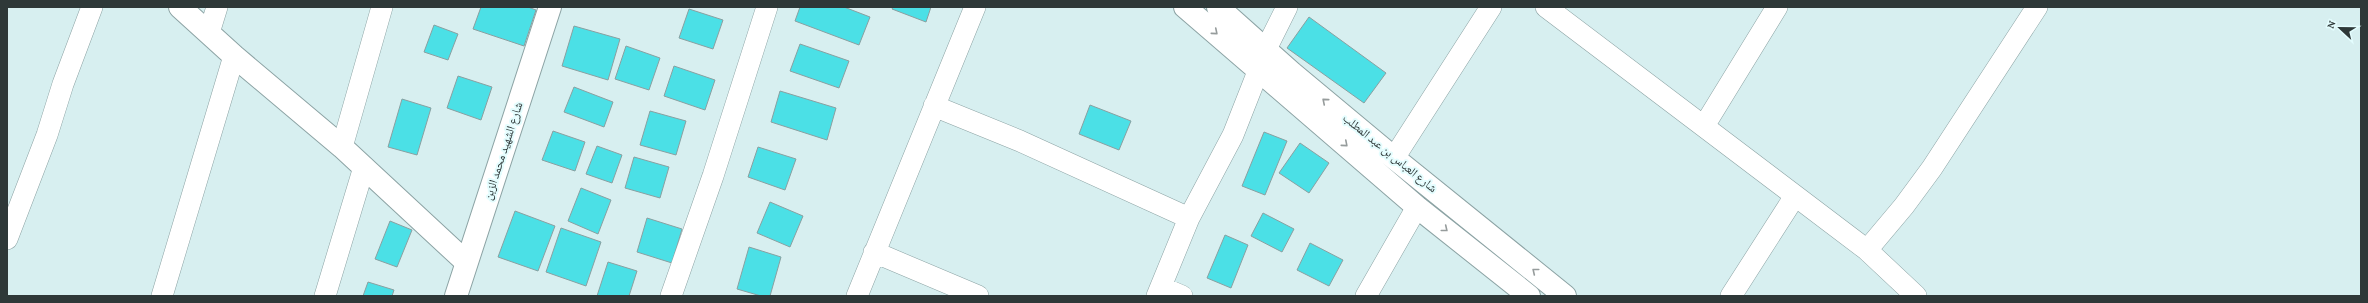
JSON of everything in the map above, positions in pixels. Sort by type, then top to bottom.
[{"type":"street","points":[[7,239],[47,135],[63,84],[92,7]]},
{"type":"street","points":[[180,7],[234,56],[342,147],[466,262]]},
{"type":"street","points":[[209,32],[217,7]]},
{"type":"street","points":[[342,147],[382,7]]},
{"type":"street","name":"شارع الشهيد محمد الزبن","points":[[456,296],[550,7]]},
{"type":"street","points":[[671,296],[713,176],[767,7]]},
{"type":"street","points":[[857,296],[974,7]]},
{"type":"street","name":"شارع العباس بن عبد المطلب","points":[[1185,7],[1262,59],[1394,158],[1565,296]]},
{"type":"street","name":"شارع العباس بن عبد المطلب","points":[[1218,7],[1262,59],[1418,207],[1529,296]]},
{"type":"street","points":[[1182,296],[1159,292],[1189,218],[1233,135],[1262,59],[1287,7]]},
{"type":"street","points":[[1394,158],[1491,7]]},
{"type":"street","points":[[1546,7],[1867,250],[1916,296]]},
{"type":"street","points":[[1704,126],[1777,7]]},
{"type":"street","points":[[1867,250],[1904,206],[1932,168],[2037,7]]},
{"type":"street","points":[[162,296],[234,56]]},
{"type":"street","points":[[934,106],[1020,141],[1189,218]]},
{"type":"street","points":[[325,296],[364,167]]},
{"type":"street","points":[[1731,296],[1794,196]]},
{"type":"street","points":[[1366,296],[1418,207]]},
{"type":"street","points":[[874,252],[978,296]]},
{"type":"building","points":[[481,7],[528,7],[536,10],[524,46],[473,29]]},
{"type":"building","points":[[800,7],[844,7],[870,17],[859,45],[795,21]]},
{"type":"building","points":[[893,7],[931,7],[926,22],[892,9]]},
{"type":"building","points":[[689,9],[723,20],[713,49],[679,38]]},
{"type":"building","points":[[1309,17],[1386,73],[1364,103],[1287,48]]},
{"type":"building","points":[[434,25],[458,34],[448,60],[424,52]]},
{"type":"building","points":[[574,26],[620,39],[608,80],[562,66]]},
{"type":"building","points":[[800,44],[849,61],[839,88],[790,71]]},
{"type":"building","points":[[626,46],[660,58],[649,90],[615,79]]},
{"type":"building","points":[[674,66],[715,80],[705,110],[664,96]]},
{"type":"building","points":[[458,76],[492,87],[481,120],[447,108]]},
{"type":"building","points":[[574,87],[613,102],[604,127],[564,112]]},
{"type":"building","points":[[780,91],[836,108],[827,140],[771,122]]},
{"type":"building","points":[[402,99],[431,108],[417,155],[388,147]]},
{"type":"building","points":[[1090,105],[1131,121],[1119,150],[1079,134]]},
{"type":"building","points":[[650,111],[686,121],[676,155],[640,145]]},
{"type":"building","points":[[553,131],[585,142],[575,171],[542,160]]},
{"type":"building","points":[[1264,132],[1287,141],[1265,195],[1242,186]]},
{"type":"building","points":[[1300,143],[1329,163],[1309,193],[1279,173]]},
{"type":"building","points":[[597,146],[622,155],[612,183],[586,174]]},
{"type":"building","points":[[758,147],[796,159],[785,190],[748,177]]},
{"type":"building","points":[[634,157],[669,167],[660,198],[625,188]]},
{"type":"building","points":[[581,188],[611,200],[598,234],[568,221]]},
{"type":"building","points":[[770,202],[803,216],[790,247],[757,233]]},
{"type":"building","points":[[515,211],[555,226],[538,271],[498,257]]},
{"type":"building","points":[[1263,213],[1294,229],[1282,252],[1251,236]]},
{"type":"building","points":[[647,218],[682,229],[672,263],[637,252]]},
{"type":"building","points":[[390,221],[412,230],[397,267],[375,259]]},
{"type":"building","points":[[561,228],[601,242],[586,286],[546,272]]},
{"type":"building","points":[[1225,235],[1248,245],[1231,288],[1207,278]]},
{"type":"building","points":[[1310,243],[1343,260],[1329,286],[1297,270]]},
{"type":"building","points":[[749,247],[781,257],[770,296],[761,296],[737,289]]},
{"type":"building","points":[[608,262],[637,271],[629,296],[597,296]]},
{"type":"building","points":[[368,282],[394,290],[392,296],[363,296]]}]
